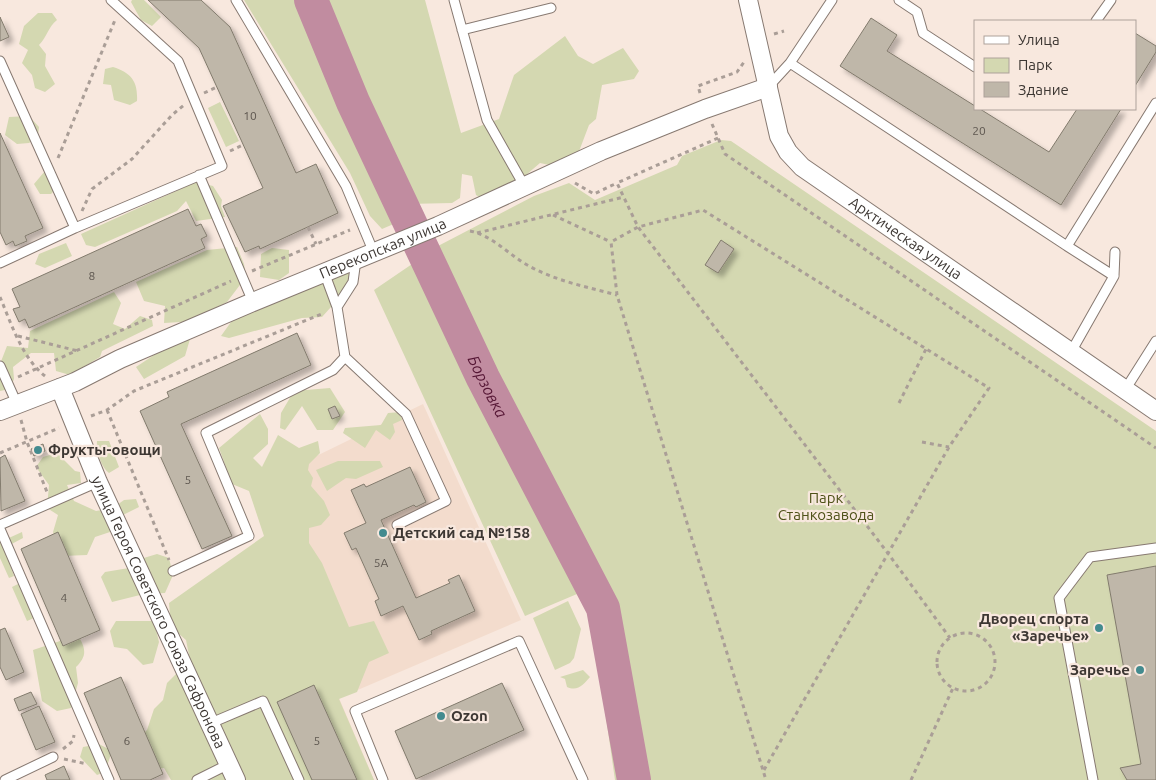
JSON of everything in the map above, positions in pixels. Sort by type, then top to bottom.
[{"type":"street","name":"Арктическая улица","points":[[748,0],[780,136],[788,152],[802,167],[1156,411]]},
{"type":"street","name":"Перекопская улица","points":[[0,412],[60,388],[253,302],[438,226],[610,148],[706,109],[768,87]]},
{"type":"street","name":"улица Героя Советского Союза Сафронова","points":[[60,388],[98,482],[236,780]]},
{"type":"lane","points":[[0,263],[75,228],[222,166],[178,61],[111,0]]},
{"type":"lane","points":[[236,0],[346,186],[362,224],[379,251]]},
{"type":"lane","points":[[454,0],[487,120],[525,187]]},
{"type":"lane","points":[[768,87],[790,63],[832,0]]},
{"type":"lane","points":[[899,0],[918,12],[923,33],[974,66]]},
{"type":"lane","points":[[1097,20],[1110,0]]},
{"type":"lane","points":[[462,30],[551,8]]},
{"type":"lane","points":[[0,61],[75,228]]},
{"type":"lane","points":[[790,63],[1114,276]]},
{"type":"lane","points":[[1067,246],[1156,103]]},
{"type":"lane","points":[[199,175],[253,302]]},
{"type":"lane","points":[[1071,352],[1114,276],[1115,252]]},
{"type":"lane","points":[[337,307],[353,282],[356,260]]},
{"type":"lane","points":[[324,272],[337,307],[345,357],[406,414],[446,501],[397,525]]},
{"type":"lane","points":[[1125,390],[1156,341]]},
{"type":"lane","points":[[173,571],[249,536],[206,433],[333,370],[345,357]]},
{"type":"lane","points":[[0,366],[17,404]]},
{"type":"lane","points":[[0,525],[98,482]]},
{"type":"lane","points":[[0,529],[109,780]]},
{"type":"lane","points":[[1093,780],[1059,598],[1090,557],[1156,548]]},
{"type":"lane","points":[[383,780],[355,711],[519,640],[584,780]]},
{"type":"lane","points":[[211,723],[263,701],[299,780]]},
{"type":"lane","points":[[5,780],[53,757]]},
{"type":"lane","points":[[197,780],[229,764]]},
{"type":"path","points":[[51,175],[120,8]]},
{"type":"path","points":[[757,37],[784,31]]},
{"type":"path","points":[[706,109],[698,86],[737,72],[744,64],[746,55]]},
{"type":"path","points":[[75,228],[92,189],[132,159],[172,115],[194,97]]},
{"type":"path","points":[[950,638],[887,552],[638,227],[617,184],[718,138],[725,154],[1156,448]]},
{"type":"path","points":[[477,233],[624,197]]},
{"type":"path","points":[[612,242],[638,227],[703,210],[989,388],[949,446],[764,770]]},
{"type":"path","points":[[552,214],[612,242]]},
{"type":"path","points":[[7,382],[362,224]]},
{"type":"path","points":[[308,227],[316,244]]},
{"type":"path","points":[[468,231],[477,233],[509,255],[549,276],[617,295]]},
{"type":"path","points":[[612,242],[617,295],[766,780]]},
{"type":"path","points":[[0,297],[36,369],[60,388]]},
{"type":"path","points":[[0,453],[73,422],[107,410],[134,390],[337,307]]},
{"type":"path","points":[[18,336],[78,351]]},
{"type":"path","points":[[898,403],[926,349]]},
{"type":"path","points":[[107,410],[173,571]]},
{"type":"path","points":[[26,442],[50,502]]},
{"type":"path","points":[[922,442],[949,446]]},
{"type":"path","points":[[969,633],[982,638],[990,646],[995,656],[993,673],[982,687],[970,691],[952,688],[941,677],[937,664],[939,652],[950,638],[969,633]]},
{"type":"path","points":[[911,780],[952,688]]},
{"type":"path","points":[[53,757],[73,741],[80,713]]},
{"type":"path","points":[[53,757],[103,767]]},
{"type":"shaded area","name":"Детский сад №158","points":[[423,404],[521,620],[339,698],[374,780],[248,780],[293,553],[261,483]]},
{"type":"green space","points":[[132,0],[144,0],[161,17],[152,26],[141,20],[131,2]]},
{"type":"green space","points":[[244,0],[425,0],[461,133],[499,119],[514,75],[565,36],[578,56],[593,64],[623,48],[639,71],[634,79],[602,85],[596,119],[589,125],[578,154],[554,166],[540,163],[512,187],[484,200],[476,195],[472,176],[462,174],[460,198],[452,203],[407,204],[396,216],[403,220],[382,229],[370,216],[350,173]]},
{"type":"green space","points":[[38,13],[52,13],[57,20],[39,45],[46,54],[45,66],[55,84],[45,92],[35,88],[32,75],[22,63],[28,50],[19,44],[24,26]]},
{"type":"green space","points":[[113,67],[125,72],[135,83],[137,101],[130,105],[114,100],[111,85],[103,84],[105,69]]},
{"type":"green space","points":[[220,102],[239,141],[226,147],[208,108]]},
{"type":"green space","points":[[29,116],[39,127],[38,136],[29,143],[17,144],[5,135],[9,117]]},
{"type":"green space","name":"Парк Станкозавода","points":[[721,140],[731,141],[1156,431],[1156,780],[615,780],[592,620],[577,594],[525,616],[374,290],[418,260],[440,251],[438,246],[534,196],[569,183],[595,200],[677,165],[682,156]]},
{"type":"green space","points":[[45,171],[59,186],[51,194],[40,194],[34,184]]},
{"type":"green space","points":[[196,182],[213,186],[222,200],[221,206],[225,217],[196,221],[186,201],[177,211],[95,247],[86,245],[81,234]]},
{"type":"green space","points":[[66,243],[72,256],[45,268],[35,264],[39,254]]},
{"type":"green space","points":[[237,247],[244,264],[246,277],[227,302],[204,314],[197,321],[164,323],[165,306],[144,301],[136,282],[207,250]]},
{"type":"green space","points":[[272,248],[289,250],[289,273],[279,280],[260,277],[261,254]]},
{"type":"green space","points":[[346,268],[358,277],[322,317],[302,318],[229,338],[221,336],[236,315]]},
{"type":"green space","points":[[114,292],[121,303],[113,324],[125,329],[140,316],[152,320],[153,326],[102,351],[100,357],[70,375],[56,371],[54,353],[31,353],[13,367],[14,379],[10,389],[0,391],[0,364],[7,346],[28,348],[30,331]]},
{"type":"green space","points":[[190,339],[185,356],[144,379],[136,367],[175,341]]},
{"type":"green space","points":[[330,388],[345,412],[333,430],[317,430],[302,406],[285,430],[280,428],[281,413],[294,391]]},
{"type":"green space","points":[[401,412],[402,420],[393,424],[395,432],[390,440],[376,430],[365,448],[343,433],[345,428],[381,425],[388,413]]},
{"type":"green space","points":[[260,414],[268,429],[268,444],[253,458],[262,467],[278,435],[299,448],[318,441],[320,453],[309,464],[308,470],[313,478],[311,486],[324,501],[330,515],[321,525],[309,528],[309,543],[322,563],[349,627],[374,621],[389,653],[369,662],[357,692],[339,699],[374,780],[171,780],[164,768],[153,770],[138,738],[147,730],[154,709],[163,700],[167,683],[190,660],[186,640],[171,627],[169,603],[264,536],[249,491],[232,484],[219,448]]},
{"type":"green space","points":[[97,441],[109,441],[119,467],[109,473],[100,459]]},
{"type":"green space","points":[[57,453],[75,471],[80,472],[81,483],[67,485],[74,501],[96,511],[113,508],[124,500],[136,499],[139,507],[121,516],[110,532],[95,537],[87,555],[62,556],[53,532],[58,515],[47,508],[49,485],[36,467],[43,457]]},
{"type":"green space","points":[[338,461],[380,461],[383,467],[356,479],[346,478],[327,491],[316,470]]},
{"type":"green space","points":[[22,532],[23,538],[6,547],[6,553],[14,576],[9,578],[0,558],[0,542]]},
{"type":"green space","points":[[157,554],[169,558],[173,575],[165,593],[144,594],[112,602],[101,577],[105,572],[129,568],[137,560]]},
{"type":"green space","points":[[20,583],[34,618],[27,621],[12,587]]},
{"type":"green space","points":[[568,601],[581,629],[574,658],[570,663],[555,670],[533,618]]},
{"type":"green space","points":[[116,621],[154,621],[159,642],[153,663],[143,665],[127,649],[114,647],[110,631]]},
{"type":"green space","points":[[69,638],[80,639],[84,647],[84,654],[76,667],[78,683],[71,708],[57,711],[42,701],[33,650]]},
{"type":"green space","points":[[583,670],[590,677],[578,688],[567,687],[565,679],[560,677]]},
{"type":"green space","points":[[99,744],[112,751],[105,772],[97,775],[80,757],[83,747]]},
{"type":"building","points":[[148,0],[201,0],[230,27],[296,173],[316,164],[338,213],[260,249],[259,246],[245,252],[223,206],[263,188],[199,48]]},
{"type":"building","points":[[0,17],[9,37],[0,41]]},
{"type":"building","points":[[871,18],[897,35],[887,51],[974,105],[974,110],[982,110],[1049,152],[1076,110],[1120,110],[1061,205],[840,66]]},
{"type":"building","points":[[1136,34],[1156,46],[1156,52],[1136,84]]},
{"type":"building","points":[[0,133],[43,228],[25,236],[27,241],[15,246],[13,241],[6,245],[0,232]]},
{"type":"building","points":[[188,209],[196,226],[201,224],[207,236],[201,239],[205,248],[29,328],[25,319],[19,322],[13,309],[20,307],[12,289]]},
{"type":"building","points":[[721,240],[734,249],[718,273],[705,265]]},
{"type":"building","points":[[297,333],[311,365],[181,424],[232,536],[202,549],[140,411],[169,397],[167,392]]},
{"type":"building","points":[[335,406],[340,416],[332,419],[328,409]]},
{"type":"building","name":"Фрукты-овощи","points":[[43,444],[45,451],[34,456],[31,449]]},
{"type":"building","points":[[5,455],[25,501],[1,511],[0,458]]},
{"type":"building","points":[[410,467],[426,502],[416,507],[414,505],[381,520],[416,598],[450,583],[448,580],[459,575],[475,611],[431,631],[432,634],[419,640],[403,606],[381,616],[375,601],[379,599],[356,548],[352,550],[344,533],[366,523],[351,490],[364,484],[366,487]]},
{"type":"building","points":[[58,532],[100,630],[63,646],[21,549]]},
{"type":"building","name":"Заречье","points":[[1156,566],[1156,780],[1127,780],[1120,768],[1141,764],[1107,575]]},
{"type":"building","points":[[5,628],[24,672],[6,680],[0,667],[0,630]]},
{"type":"building","points":[[121,677],[163,774],[150,780],[121,780],[84,693]]},
{"type":"building","points":[[502,683],[524,730],[416,779],[395,731]]},
{"type":"building","points":[[314,685],[357,780],[312,780],[277,702]]},
{"type":"building","points":[[31,692],[37,704],[19,711],[14,699]]},
{"type":"building","points":[[39,706],[55,742],[36,750],[21,714]]},
{"type":"building","points":[[64,766],[70,780],[47,780],[45,775]]},
{"type":"waterway","name":"Борзовка","points":[[311,0],[353,102],[483,378],[603,608],[634,780]]},
{"type":"place","name":"Фрукты-овощи","points":[[38,450]]},
{"type":"place","name":"Детский сад №158","points":[[383,533]]},
{"type":"place","name":"Дворец спорта «Заречье»","points":[[1099,628]]},
{"type":"place","name":"Заречье","points":[[1140,670]]},
{"type":"place","name":"Ozon","points":[[441,716]]}]
